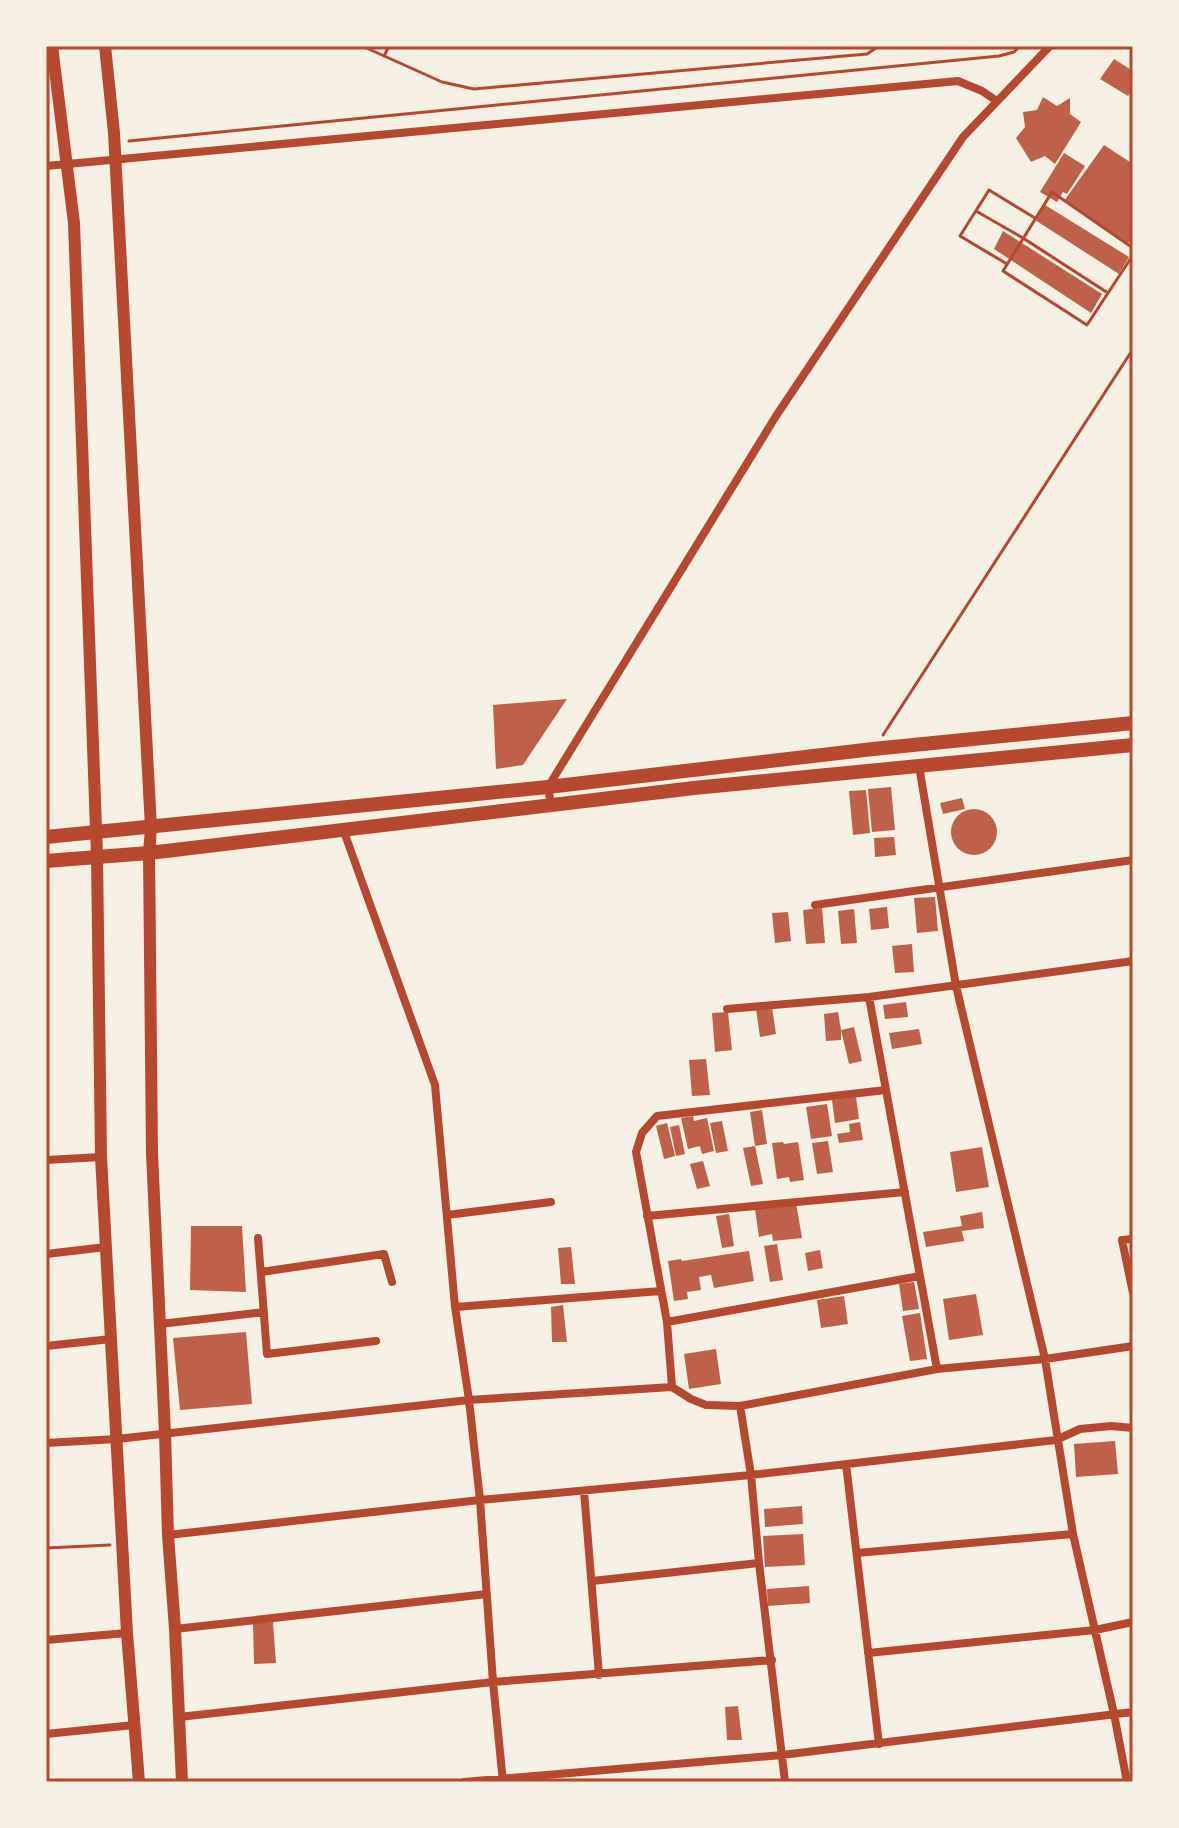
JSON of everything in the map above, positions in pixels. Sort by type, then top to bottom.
[{"type":"main road","points":[[46,837],[548,787],[873,749],[1133,723]]},
{"type":"main road","points":[[46,861],[149,853],[709,787],[1133,745]]},
{"type":"street","points":[[52,46],[74,223],[97,856],[101,1157],[127,1633],[139,1782]]},
{"type":"street","points":[[105,46],[116,159],[151,828],[152,1154],[182,1782]]},
{"type":"street","points":[[551,805],[548,787],[776,416],[963,137],[1050,46]]},
{"type":"street","points":[[46,166],[958,81],[997,101]]},
{"type":"street","points":[[919,766],[956,986],[1045,1359],[1073,1534],[1127,1782]]},
{"type":"street","points":[[343,829],[435,1085],[455,1307],[480,1500],[502,1780]]},
{"type":"street","points":[[815,905],[1133,860]]},
{"type":"street","points":[[727,1009],[869,997],[1133,961]]},
{"type":"street","points":[[869,997],[937,1369]]},
{"type":"street","points":[[672,1387],[667,1322],[636,1152],[642,1133],[657,1116],[886,1090]]},
{"type":"street","points":[[46,1160],[101,1157]]},
{"type":"street","points":[[647,1216],[905,1192]]},
{"type":"street","points":[[447,1215],[551,1202]]},
{"type":"street","points":[[258,1238],[267,1354],[376,1341]]},
{"type":"street","points":[[1133,1239],[1122,1240],[1133,1293]]},
{"type":"street","points":[[46,1254],[106,1247]]},
{"type":"street","points":[[261,1272],[384,1254],[392,1282]]},
{"type":"street","points":[[667,1322],[920,1276]]},
{"type":"street","points":[[455,1307],[661,1291]]},
{"type":"street","points":[[160,1324],[264,1312]]},
{"type":"street","points":[[46,1346],[111,1339]]},
{"type":"street","points":[[46,1443],[117,1439],[469,1400],[672,1387],[706,1405],[740,1406],[937,1369],[1045,1359],[1133,1346]]},
{"type":"street","points":[[740,1406],[751,1475],[785,1782]]},
{"type":"street","points":[[168,1535],[1056,1440],[1080,1429],[1111,1426],[1133,1428]]},
{"type":"street","points":[[846,1464],[879,1744]]},
{"type":"street","points":[[584,1491],[599,1675]]},
{"type":"street","points":[[857,1553],[1073,1534]]},
{"type":"street","points":[[592,1581],[759,1563]]},
{"type":"street","points":[[175,1629],[487,1594]]},
{"type":"street","points":[[868,1653],[1095,1630],[1133,1622]]},
{"type":"street","points":[[46,1640],[127,1633]]},
{"type":"street","points":[[179,1717],[493,1682],[772,1660]]},
{"type":"street","points":[[464,1782],[782,1755],[1133,1712]]},
{"type":"street","points":[[46,1734],[134,1725]]},
{"type":"path","points":[[362,46],[442,82],[474,89],[867,54],[879,46]]},
{"type":"path","points":[[384,56],[389,46]]},
{"type":"path","points":[[123,139],[134,142],[999,56],[1014,52],[1020,46]]},
{"type":"path","points":[[1007,264],[960,236],[989,190],[1035,218]]},
{"type":"path","points":[[1133,248],[1052,192],[1003,271],[1087,325],[1133,255]]},
{"type":"path","points":[[976,211],[1108,294]]},
{"type":"path","points":[[873,749],[1133,349]]},
{"type":"path","points":[[46,1548],[123,1544]]},
{"type":"building","points":[[1114,59],[1133,71],[1133,89],[1128,96],[1100,79]]},
{"type":"building","points":[[1043,97],[1057,106],[1070,98],[1070,114],[1081,122],[1055,164],[1045,156],[1031,162],[1016,138],[1025,127],[1023,112],[1037,110]]},
{"type":"building","points":[[1104,145],[1133,164],[1133,237],[1127,245],[1064,201]]},
{"type":"building","points":[[1064,153],[1085,166],[1067,194],[1063,192],[1057,202],[1040,192]]},
{"type":"building","points":[[1045,205],[1129,257],[1119,274],[1035,220]]},
{"type":"building","points":[[1003,231],[1102,294],[1091,313],[994,249]]},
{"type":"building","points":[[567,699],[523,765],[496,769],[493,705]]},
{"type":"building","points":[[891,787],[895,830],[872,832],[868,789]]},
{"type":"building","points":[[866,790],[870,833],[853,835],[849,791]]},
{"type":"building","points":[[962,798],[965,809],[943,814],[940,803]]},
{"type":"building","points":[[974,809],[990,816],[997,832],[990,848],[974,855],[958,848],[951,832],[958,816]]},
{"type":"building","points":[[894,837],[896,855],[875,857],[874,838]]},
{"type":"building","points":[[935,897],[938,931],[917,933],[914,898]]},
{"type":"building","points":[[887,907],[889,928],[871,930],[869,909]]},
{"type":"building","points":[[822,908],[825,943],[806,944],[803,910]]},
{"type":"building","points":[[854,909],[857,943],[841,944],[838,911]]},
{"type":"building","points":[[788,912],[791,941],[775,943],[772,913]]},
{"type":"building","points":[[912,944],[914,972],[895,973],[892,946]]},
{"type":"building","points":[[906,1002],[908,1017],[885,1019],[883,1005]]},
{"type":"building","points":[[772,1007],[776,1034],[760,1037],[756,1009]]},
{"type":"building","points":[[728,1012],[732,1050],[715,1052],[712,1013]]},
{"type":"building","points":[[838,1012],[841,1040],[826,1041],[824,1014]]},
{"type":"building","points":[[854,1027],[862,1061],[849,1064],[841,1030]]},
{"type":"building","points":[[919,1029],[922,1044],[892,1049],[889,1033]]},
{"type":"building","points":[[706,1059],[710,1095],[692,1096],[689,1060]]},
{"type":"building","points":[[856,1097],[859,1119],[835,1123],[832,1100]]},
{"type":"building","points":[[827,1104],[832,1136],[811,1139],[806,1107]]},
{"type":"building","points":[[762,1110],[767,1144],[755,1146],[750,1112]]},
{"type":"building","points":[[693,1116],[694,1121],[707,1118],[714,1151],[702,1154],[700,1146],[688,1149],[681,1118]]},
{"type":"building","points":[[722,1121],[728,1151],[716,1153],[710,1123]]},
{"type":"building","points":[[860,1122],[863,1140],[839,1143],[837,1134],[850,1132],[849,1124]]},
{"type":"building","points":[[667,1123],[675,1156],[664,1159],[656,1126]]},
{"type":"building","points":[[679,1125],[685,1154],[676,1156],[670,1127]]},
{"type":"building","points":[[828,1141],[833,1172],[817,1174],[812,1143]]},
{"type":"building","points":[[798,1142],[804,1180],[790,1182],[789,1177],[777,1179],[772,1143]]},
{"type":"building","points":[[755,1146],[763,1184],[751,1186],[743,1148]]},
{"type":"building","points":[[982,1147],[989,1187],[956,1192],[950,1152]]},
{"type":"building","points":[[703,1161],[710,1186],[697,1189],[690,1164]]},
{"type":"building","points":[[796,1203],[802,1238],[773,1241],[772,1234],[759,1237],[755,1209]]},
{"type":"building","points":[[982,1212],[984,1228],[962,1231],[964,1241],[926,1247],[923,1232],[962,1226],[960,1216]]},
{"type":"building","points":[[729,1214],[734,1246],[722,1248],[716,1216]]},
{"type":"building","points":[[191,1226],[242,1226],[246,1292],[190,1290]]},
{"type":"building","points":[[777,1244],[783,1280],[770,1282],[764,1246]]},
{"type":"building","points":[[571,1247],[575,1284],[561,1284],[558,1248]]},
{"type":"building","points":[[820,1250],[823,1268],[808,1271],[805,1253]]},
{"type":"building","points":[[749,1251],[754,1281],[714,1288],[711,1275],[699,1277],[701,1290],[687,1292],[688,1299],[674,1301],[668,1261]]},
{"type":"building","points":[[914,1282],[919,1309],[903,1311],[899,1284]]},
{"type":"building","points":[[976,1294],[983,1335],[949,1340],[943,1299]]},
{"type":"building","points":[[844,1296],[848,1324],[821,1328],[817,1300]]},
{"type":"building","points":[[563,1305],[567,1342],[552,1342],[551,1307]]},
{"type":"building","points":[[920,1313],[927,1359],[910,1361],[902,1316]]},
{"type":"building","points":[[246,1332],[252,1404],[180,1410],[173,1338]]},
{"type":"building","points":[[716,1349],[721,1384],[689,1389],[684,1354]]},
{"type":"building","points":[[1115,1441],[1118,1474],[1076,1477],[1074,1444]]},
{"type":"building","points":[[802,1506],[803,1524],[765,1527],[764,1509]]},
{"type":"building","points":[[803,1534],[805,1565],[765,1567],[763,1536]]},
{"type":"building","points":[[809,1586],[810,1603],[768,1606],[767,1589]]},
{"type":"building","points":[[273,1622],[276,1663],[254,1664],[253,1623]]},
{"type":"building","points":[[738,1706],[742,1740],[727,1740],[725,1707]]}]
